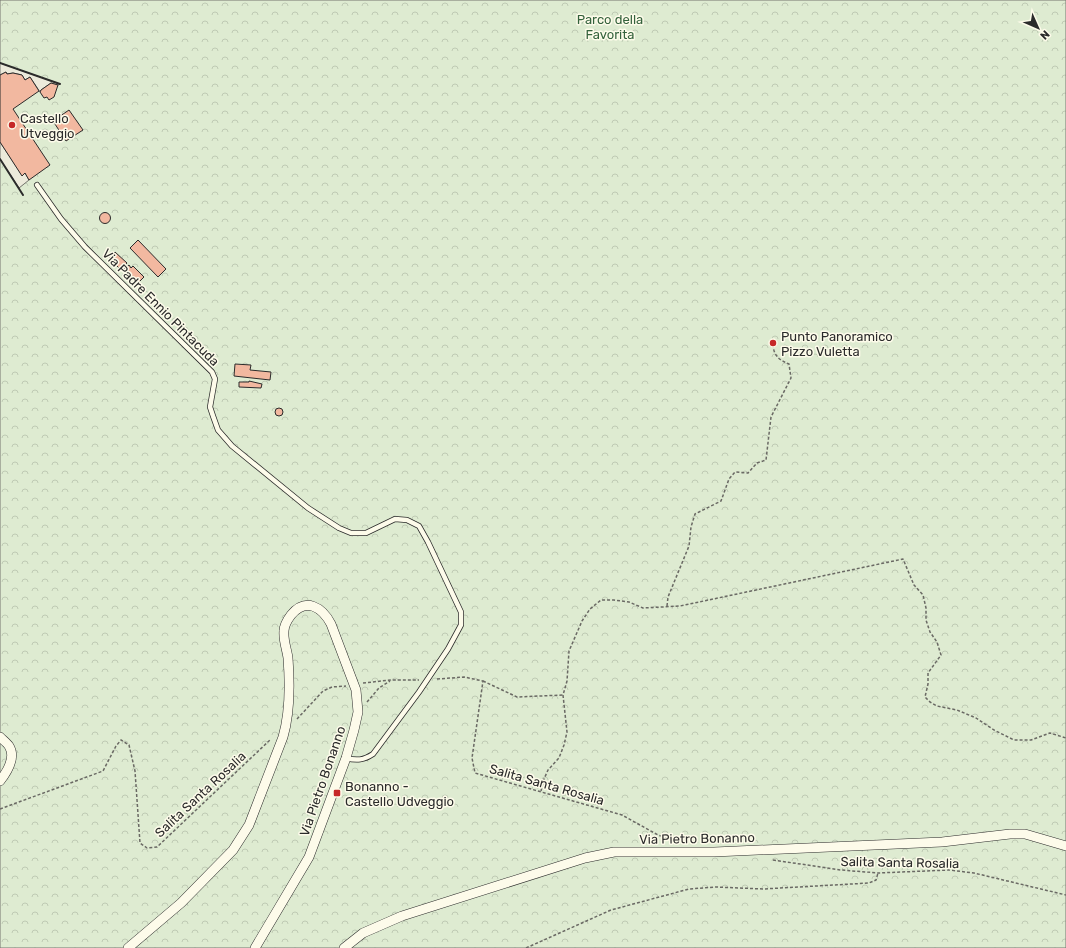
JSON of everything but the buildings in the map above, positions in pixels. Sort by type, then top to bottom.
[{"type":"street","name":"Via Pietro Bonanno","points":[[128,948],[181,903],[217,867],[233,850],[249,825],[287,724],[288,660],[284,631],[288,618],[296,609],[311,605],[322,611],[327,616],[334,630],[356,690],[358,712],[346,758],[310,857],[255,948]]},
{"type":"street","points":[[0,737],[9,745],[13,753],[10,766],[0,781]]},
{"type":"street","name":"Via Pietro Bonanno","points":[[344,948],[363,933],[402,916],[585,858],[614,852],[706,852],[857,846],[942,842],[1010,834],[1025,834],[1066,846]]},
{"type":"lane","name":"Via Padre Ennio Pintacuda","points":[[37,185],[85,247],[212,372],[215,380],[210,407],[212,416],[218,430],[232,446],[308,508],[339,528],[351,533],[366,533],[395,519],[407,520],[419,526],[428,542],[461,612],[460,625],[448,649],[419,692],[373,754],[366,759],[356,760],[346,758]]},
{"type":"path","points":[[667,606],[668,597],[689,546],[691,527],[695,514],[721,501],[729,479],[735,472],[748,473],[757,463],[766,460],[771,417],[791,378],[789,364],[778,359],[773,346]]},
{"type":"path","points":[[541,791],[546,774],[558,758],[564,745],[567,732],[563,695],[568,681],[570,651],[582,621],[590,608],[601,600],[629,602],[643,608],[680,606],[903,559],[914,585],[923,595],[926,608],[926,620],[930,632],[937,642],[941,655],[928,673],[928,684],[925,697],[937,706],[957,710],[970,715],[1014,740],[1031,740],[1050,733],[1066,738]]},
{"type":"path","points":[[433,679],[464,677],[483,681],[517,697],[563,695]]},
{"type":"path","points":[[358,712],[379,688],[391,680]]},
{"type":"path","points":[[360,684],[391,680],[420,680]]},
{"type":"path","name":"Salita Santa Rosalia","points":[[483,681],[472,758],[475,773],[622,815],[658,835],[682,842]]},
{"type":"path","points":[[297,720],[323,691],[332,687],[348,686]]},
{"type":"path","name":"Salita Santa Rosalia","points":[[0,809],[103,771],[116,746],[121,740],[129,745],[135,771],[140,843],[147,848],[157,846],[274,737]]},
{"type":"path","name":"Salita Santa Rosalia","points":[[770,859],[841,870],[878,873],[949,870],[974,873],[1066,895]]},
{"type":"path","points":[[526,948],[611,910],[688,889],[716,887],[763,889],[869,883],[876,880],[878,873]]},
{"type":"green space","name":"Parco della Favorita","points":[[0,0],[1066,0],[1066,948],[0,948]]},
{"type":"shaded area","points":[[0,63],[60,84],[58,85],[51,83],[40,92],[30,77],[25,80],[22,75],[13,73],[7,74],[6,72],[0,75]]},
{"type":"shaded area","points":[[0,142],[22,175],[25,173],[29,180],[19,188],[0,159]]},
{"type":"wall","points":[[0,63],[60,84]]},
{"type":"wall","points":[[0,159],[23,195]]},
{"type":"place","name":"Castello Utveggio","points":[[12,125]]},
{"type":"place","name":"Punto Panoramico Pizzo Vuletta","points":[[773,343]]},
{"type":"place","name":"Bonanno - Castello Udveggio","points":[[337,793]]}]
